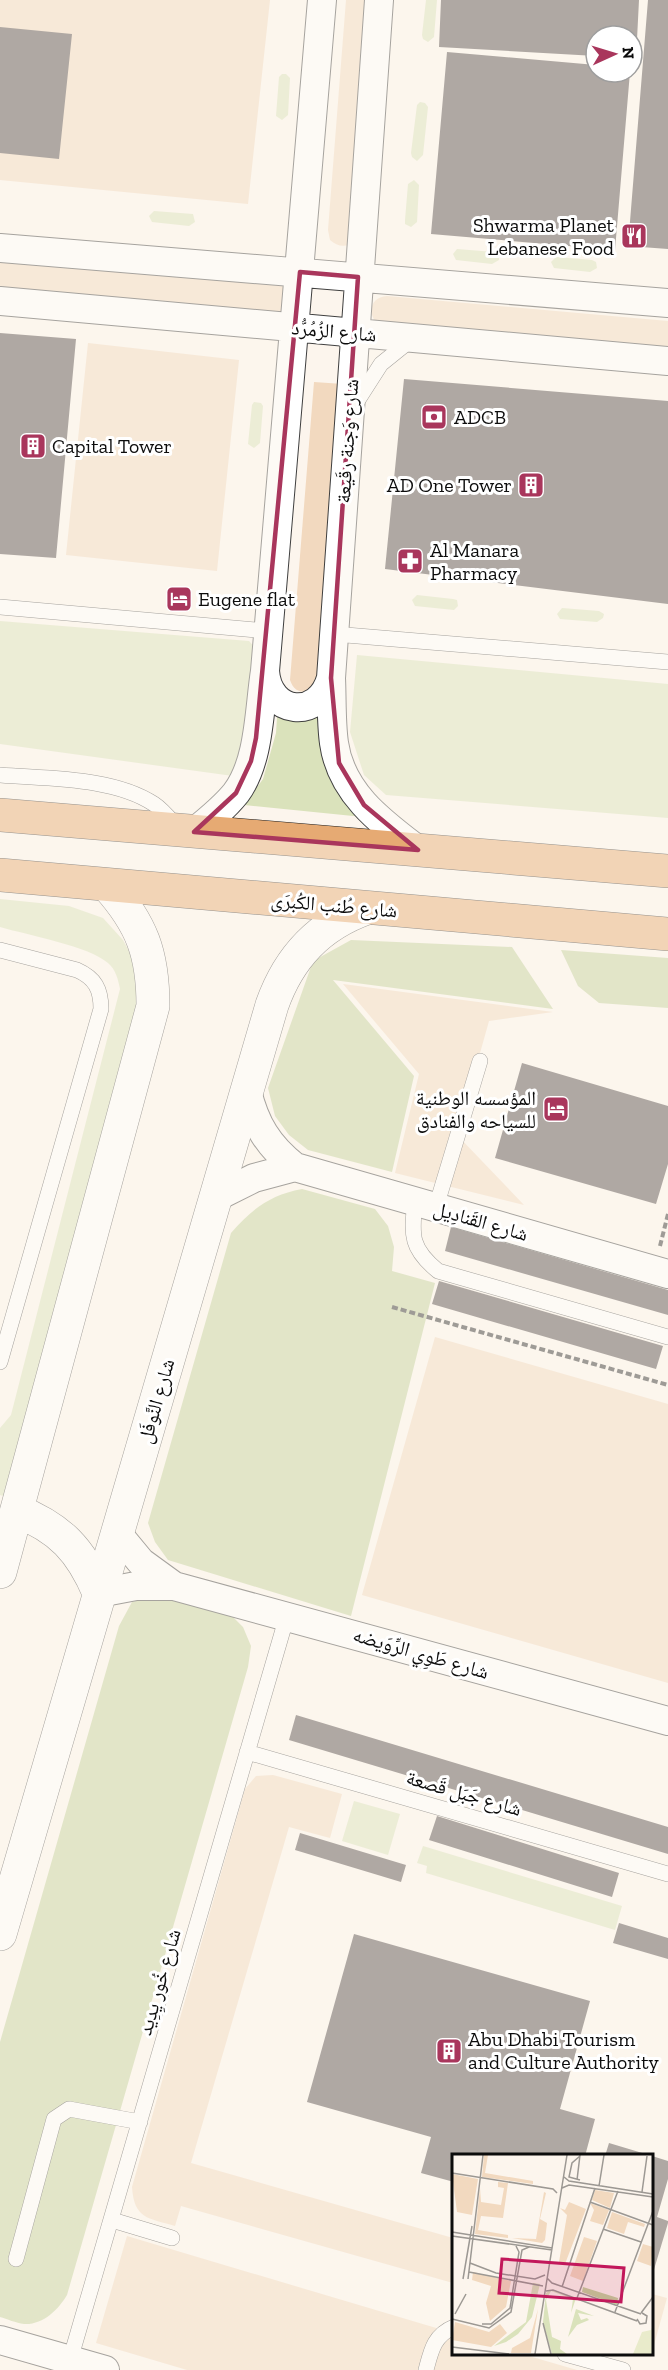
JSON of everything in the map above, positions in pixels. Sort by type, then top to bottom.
[{"type":"main road","points":[[0,815],[668,871]]},
{"type":"main road","name":"شارع طُنب الكُبرَى","points":[[0,876],[668,934]]},
{"type":"street","points":[[188,831],[223,808],[245,778],[256,738],[265,670],[322,0]]},
{"type":"street","name":"شارع وَجنة رقَيعة","points":[[379,0],[331,678],[334,743],[348,784],[364,805],[418,850]]},
{"type":"street","points":[[0,248],[668,303]]},
{"type":"street","name":"شارع الزُمُرُّد","points":[[0,301],[668,361]]},
{"type":"street","points":[[265,670],[266,681],[276,699],[284,705],[294,707],[305,707],[315,703],[328,688],[331,678]]},
{"type":"street","points":[[0,1572],[7,1518],[153,1006],[153,979],[149,952],[139,927],[125,905],[107,885]]},
{"type":"street","name":"شارع النَّوفَل","points":[[0,1934],[272,1005],[288,968],[314,937],[348,915],[367,908]]},
{"type":"street","name":"شارع القَنادِيل","points":[[247,1091],[258,1126],[280,1155],[295,1167],[668,1274]]},
{"type":"street","points":[[216,1197],[254,1178],[295,1167]]},
{"type":"street","points":[[7,1518],[53,1528],[81,1557],[99,1593]]},
{"type":"street","name":"شارع طَوِي الرِّوَيضه","points":[[117,1533],[141,1562],[174,1586]]},
{"type":"street","name":"شارع طَوِي الرِّوَيضه","points":[[99,1593],[136,1586],[174,1586],[668,1721]]},
{"type":"street","points":[[0,2340],[105,2370]]},
{"type":"lane","points":[[348,416],[381,364],[414,338]]},
{"type":"lane","points":[[0,606],[268,631]]},
{"type":"lane","points":[[334,634],[668,662]]},
{"type":"lane","points":[[0,775],[106,785],[135,794],[156,805],[188,831]]},
{"type":"lane","points":[[0,950],[89,975],[97,984],[101,1009],[0,1362]]},
{"type":"lane","points":[[480,1061],[426,1205],[412,1229],[415,1245],[424,1260],[438,1271],[668,1337]]},
{"type":"lane","name":"شارع خُور يِدِيد","points":[[70,2360],[287,1616]]},
{"type":"lane","name":"شارع جَبَل قَصعة","points":[[248,1752],[668,1874]]},
{"type":"lane","points":[[16,2259],[54,2119],[69,2109],[140,2122]]},
{"type":"lane","points":[[112,2220],[172,2238]]},
{"type":"lane","points":[[426,2370],[434,2343],[445,2330],[452,2327]]},
{"type":"lane","points":[[568,2355],[623,2370]]},
{"type":"path","points":[[392,1307],[668,1385]]},
{"type":"highlighted area","points":[[300,272],[358,277],[331,678],[339,763],[364,805],[418,850],[194,832],[236,793],[251,761],[256,738]]},
{"type":"green space","points":[[426,0],[437,0],[434,37],[428,42],[423,39],[422,35]]},
{"type":"green space","points":[[282,74],[290,78],[288,115],[282,120],[276,116],[279,77]]},
{"type":"green space","points":[[420,102],[425,103],[428,107],[423,155],[417,161],[411,153],[417,105]]},
{"type":"green space","points":[[414,180],[419,185],[417,222],[411,227],[405,224],[405,220],[408,184]]},
{"type":"green space","points":[[154,211],[193,214],[195,222],[189,226],[152,222],[149,216]]},
{"type":"green space","points":[[457,249],[494,252],[499,256],[499,260],[492,264],[456,260],[453,254]]},
{"type":"green space","points":[[556,257],[592,260],[596,262],[597,268],[590,272],[554,268],[551,262]]},
{"type":"green space","points":[[254,402],[261,403],[263,406],[260,443],[254,448],[248,444]]},
{"type":"green space","points":[[417,595],[457,600],[458,606],[454,610],[415,606],[412,600]]},
{"type":"green space","points":[[562,608],[599,611],[604,614],[603,618],[597,622],[560,619],[557,614]]},
{"type":"green space","points":[[0,621],[249,641],[258,651],[253,724],[233,776],[0,744]]},
{"type":"green space","points":[[357,655],[668,684],[668,818],[386,795],[364,775],[350,732]]},
{"type":"green space","points":[[278,702],[320,712],[363,817],[244,805],[263,779],[276,733]]},
{"type":"green space","points":[[0,899],[69,906],[103,918],[123,940],[139,970],[140,997],[6,1497],[0,1495],[0,1428],[11,1415],[120,989],[113,969],[99,957],[73,946],[0,927]]},
{"type":"green space","points":[[351,940],[512,947],[553,1009],[333,980],[414,1076],[392,1172],[308,1150],[289,1135],[275,1116],[268,1088],[313,961]]},
{"type":"green space","points":[[561,950],[668,958],[668,1008],[599,1003],[578,986]]},
{"type":"green space","points":[[302,1189],[375,1209],[388,1226],[394,1247],[392,1271],[435,1283],[351,1616],[168,1560],[155,1542],[148,1523],[231,1233],[262,1204],[280,1195]]},
{"type":"green space","points":[[159,1595],[229,1613],[243,1627],[251,1646],[248,1667],[67,2295],[59,2306],[44,2319],[24,2324],[0,2317],[0,2042],[119,1626],[132,1602]]},
{"type":"green space","points":[[354,1801],[400,1814],[388,1855],[342,1841]]},
{"type":"green space","points":[[423,1846],[622,1906],[615,1930],[426,1873],[427,1866],[417,1863]]},
{"type":"sand","points":[[0,0],[270,0],[248,204],[0,180]]},
{"type":"sand","points":[[346,0],[370,0],[349,245],[344,246],[330,240],[328,230]]},
{"type":"sand","points":[[0,260],[285,286],[290,314],[0,289]]},
{"type":"sand","points":[[387,296],[668,321],[668,351],[375,321],[372,312],[373,304],[378,299]]},
{"type":"sand","points":[[88,343],[239,360],[217,571],[66,555]]},
{"type":"sand","points":[[314,382],[343,384],[319,680],[306,692],[296,689],[290,680]]},
{"type":"sand","points":[[343,984],[553,1012],[489,1021],[457,1135],[524,1205],[395,1173],[419,1074]]},
{"type":"sand","points":[[435,1337],[668,1404],[668,1683],[362,1595]]},
{"type":"sand","points":[[273,1775],[342,1794],[330,1838],[289,1827],[191,2163],[452,2238],[452,2283],[181,2206],[175,2226],[144,2216],[133,2198],[132,2187],[245,1789],[256,1776]]},
{"type":"sand","points":[[127,2236],[452,2333],[452,2355],[525,2355],[577,2370],[187,2370],[96,2343]]},
{"type":"sand","points":[[653,2294],[667,2298],[653,2348]]},
{"type":"building","points":[[441,0],[639,0],[638,24],[584,24],[584,55],[439,47]]},
{"type":"building","points":[[648,0],[668,0],[668,249],[628,246],[641,84],[644,84]]},
{"type":"building","points":[[0,27],[72,34],[59,159],[0,153]]},
{"type":"building","points":[[447,52],[584,64],[584,84],[629,84],[615,250],[431,234]]},
{"type":"building","name":"Capital Tower","points":[[0,333],[76,339],[56,558],[0,554]]},
{"type":"building","name":"AD One Tower","points":[[404,379],[668,401],[668,604],[385,569]]},
{"type":"building","points":[[522,1063],[668,1106],[668,1164],[656,1204],[495,1158]]},
{"type":"building","points":[[451,1227],[668,1290],[668,1315],[445,1251]]},
{"type":"building","points":[[439,1281],[663,1346],[656,1369],[432,1304]]},
{"type":"building","points":[[296,1715],[668,1827],[668,1854],[289,1740]]},
{"type":"building","points":[[437,1816],[619,1873],[612,1897],[429,1840]]},
{"type":"building","points":[[300,1833],[406,1865],[401,1882],[295,1850]]},
{"type":"building","points":[[619,1923],[668,1938],[668,1959],[613,1943]]},
{"type":"building","name":"Abu Dhabi Tourism and Culture Authority","points":[[354,1934],[590,2001],[560,2109],[595,2119],[586,2154],[452,2154],[452,2181],[421,2173],[431,2137],[307,2102]]},
{"type":"building","points":[[609,2143],[646,2154],[606,2154]]},
{"type":"building","points":[[653,2156],[668,2161],[668,2179],[657,2217],[668,2223],[653,2273]]},
{"type":"place","name":"Shwarma Planet Lebanese Food","points":[[634,236]]},
{"type":"place","name":"ADCB","points":[[434,417]]},
{"type":"place","name":"Capital Tower","points":[[33,446]]},
{"type":"place","name":"AD One Tower","points":[[531,485]]},
{"type":"place","name":"Al Manara Pharmacy","points":[[410,561]]},
{"type":"place","name":"Eugene flat","points":[[179,599]]},
{"type":"place","name":"المؤسسه الوطنية للسياحه والفنادق","points":[[556,1109]]},
{"type":"place","name":"Abu Dhabi Tourism and Culture Authority","points":[[449,2051]]}]
